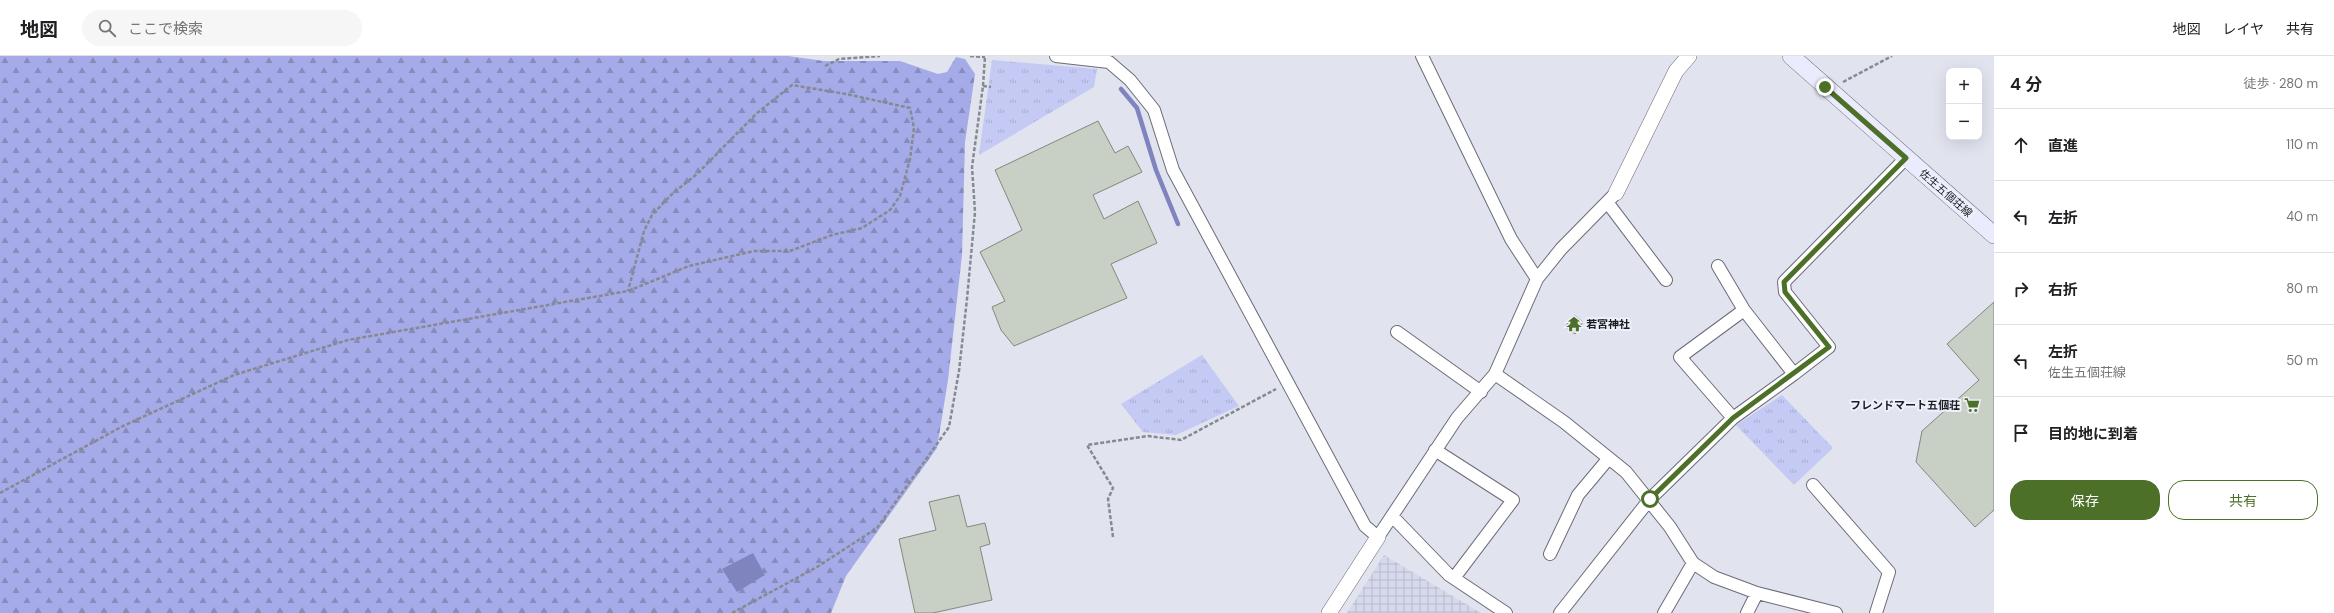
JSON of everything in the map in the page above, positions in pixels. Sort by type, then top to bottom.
[{"type":"main road","name":"佐生五個荘線","points":[[1791,56],[1994,235]]},
{"type":"street","points":[[1056,56],[1114,59],[1154,110],[1173,170],[1365,526],[1378,537]]},
{"type":"street","points":[[1422,56],[1511,240],[1537,279]]},
{"type":"street","points":[[1329,613],[1456,418],[1496,374],[1537,279],[1561,249],[1611,197],[1676,71],[1689,56]]},
{"type":"street","points":[[1560,613],[1650,499],[1733,418],[1829,347],[1785,292],[1784,282],[1906,158]]},
{"type":"street","points":[[1611,197],[1666,280]]},
{"type":"street","points":[[1718,266],[1744,310],[1794,374]]},
{"type":"street","points":[[1733,418],[1680,357],[1744,310]]},
{"type":"street","points":[[1397,332],[1481,392]]},
{"type":"street","points":[[1496,374],[1564,422],[1626,472],[1650,499],[1693,563],[1714,577],[1757,593],[1836,613]]},
{"type":"street","points":[[1435,450],[1513,500],[1454,578]]},
{"type":"street","points":[[1550,554],[1578,495],[1609,458]]},
{"type":"street","points":[[1813,485],[1889,572],[1876,613]]},
{"type":"street","points":[[1392,516],[1454,578],[1506,613]]},
{"type":"street","points":[[1664,613],[1693,563]]},
{"type":"street","points":[[1747,613],[1757,593]]},
{"type":"path","points":[[825,66],[839,59],[880,56]]},
{"type":"path","points":[[732,613],[817,567],[877,528],[949,427],[959,371],[967,299],[975,212],[972,166],[983,86],[985,57],[970,56]]},
{"type":"path","points":[[1825,87],[1840,83],[1892,56]]},
{"type":"path","points":[[0,493],[123,426],[234,375],[348,340],[628,291],[689,266],[715,259],[754,251],[790,251],[832,235],[862,228],[890,210],[900,196],[910,159],[914,128],[910,108],[846,94],[792,85],[756,114],[697,174],[673,193],[652,215],[644,230],[628,291]]},
{"type":"path","points":[[983,86],[991,87]]},
{"type":"path","points":[[1113,537],[1108,500],[1113,488],[1087,445],[1148,436],[1181,440],[1287,383]]},
{"type":"shaded area","points":[[753,553],[765,575],[737,592],[722,569]]},
{"type":"shaded area","points":[[1384,555],[1481,613],[1347,613]]},
{"type":"green space","points":[[0,56],[788,56],[824,61],[900,61],[938,74],[947,72],[956,57],[965,59],[975,74],[965,142],[962,255],[948,380],[937,448],[846,576],[831,613],[0,613]]},
{"type":"green space","points":[[992,60],[1097,69],[1094,87],[979,155]]},
{"type":"green space","points":[[1202,355],[1239,406],[1176,435],[1143,432],[1121,404]]},
{"type":"green space","points":[[1782,395],[1833,448],[1794,485],[1736,425]]},
{"type":"building","points":[[1098,121],[1115,153],[1128,146],[1142,172],[1093,195],[1104,219],[1138,201],[1157,243],[1111,264],[1127,298],[1014,346],[1001,330],[992,307],[1005,301],[980,252],[1022,230],[995,170]]},
{"type":"building","name":"フレンドマート五個荘","points":[[1994,302],[1994,510],[1975,527],[1916,462],[1922,431],[1979,380],[1947,344]]},
{"type":"building","name":"若宮神社","points":[[1574,315],[1583,322],[1575,334],[1565,327]]},
{"type":"building","points":[[959,495],[967,527],[985,523],[990,544],[980,547],[992,600],[933,613],[915,613],[899,539],[936,530],[929,502]]},
{"type":"waterway","points":[[1121,89],[1137,108],[1156,170],[1178,224]]},
{"type":"place","name":"若宮神社","points":[[1574,324]]},
{"type":"place","name":"フレンドマート五個荘","points":[[1972,405]]},
{"type":"route","points":[[1650,499],[1733,418],[1829,347],[1785,292],[1784,282],[1906,158],[1825,87]]}]
